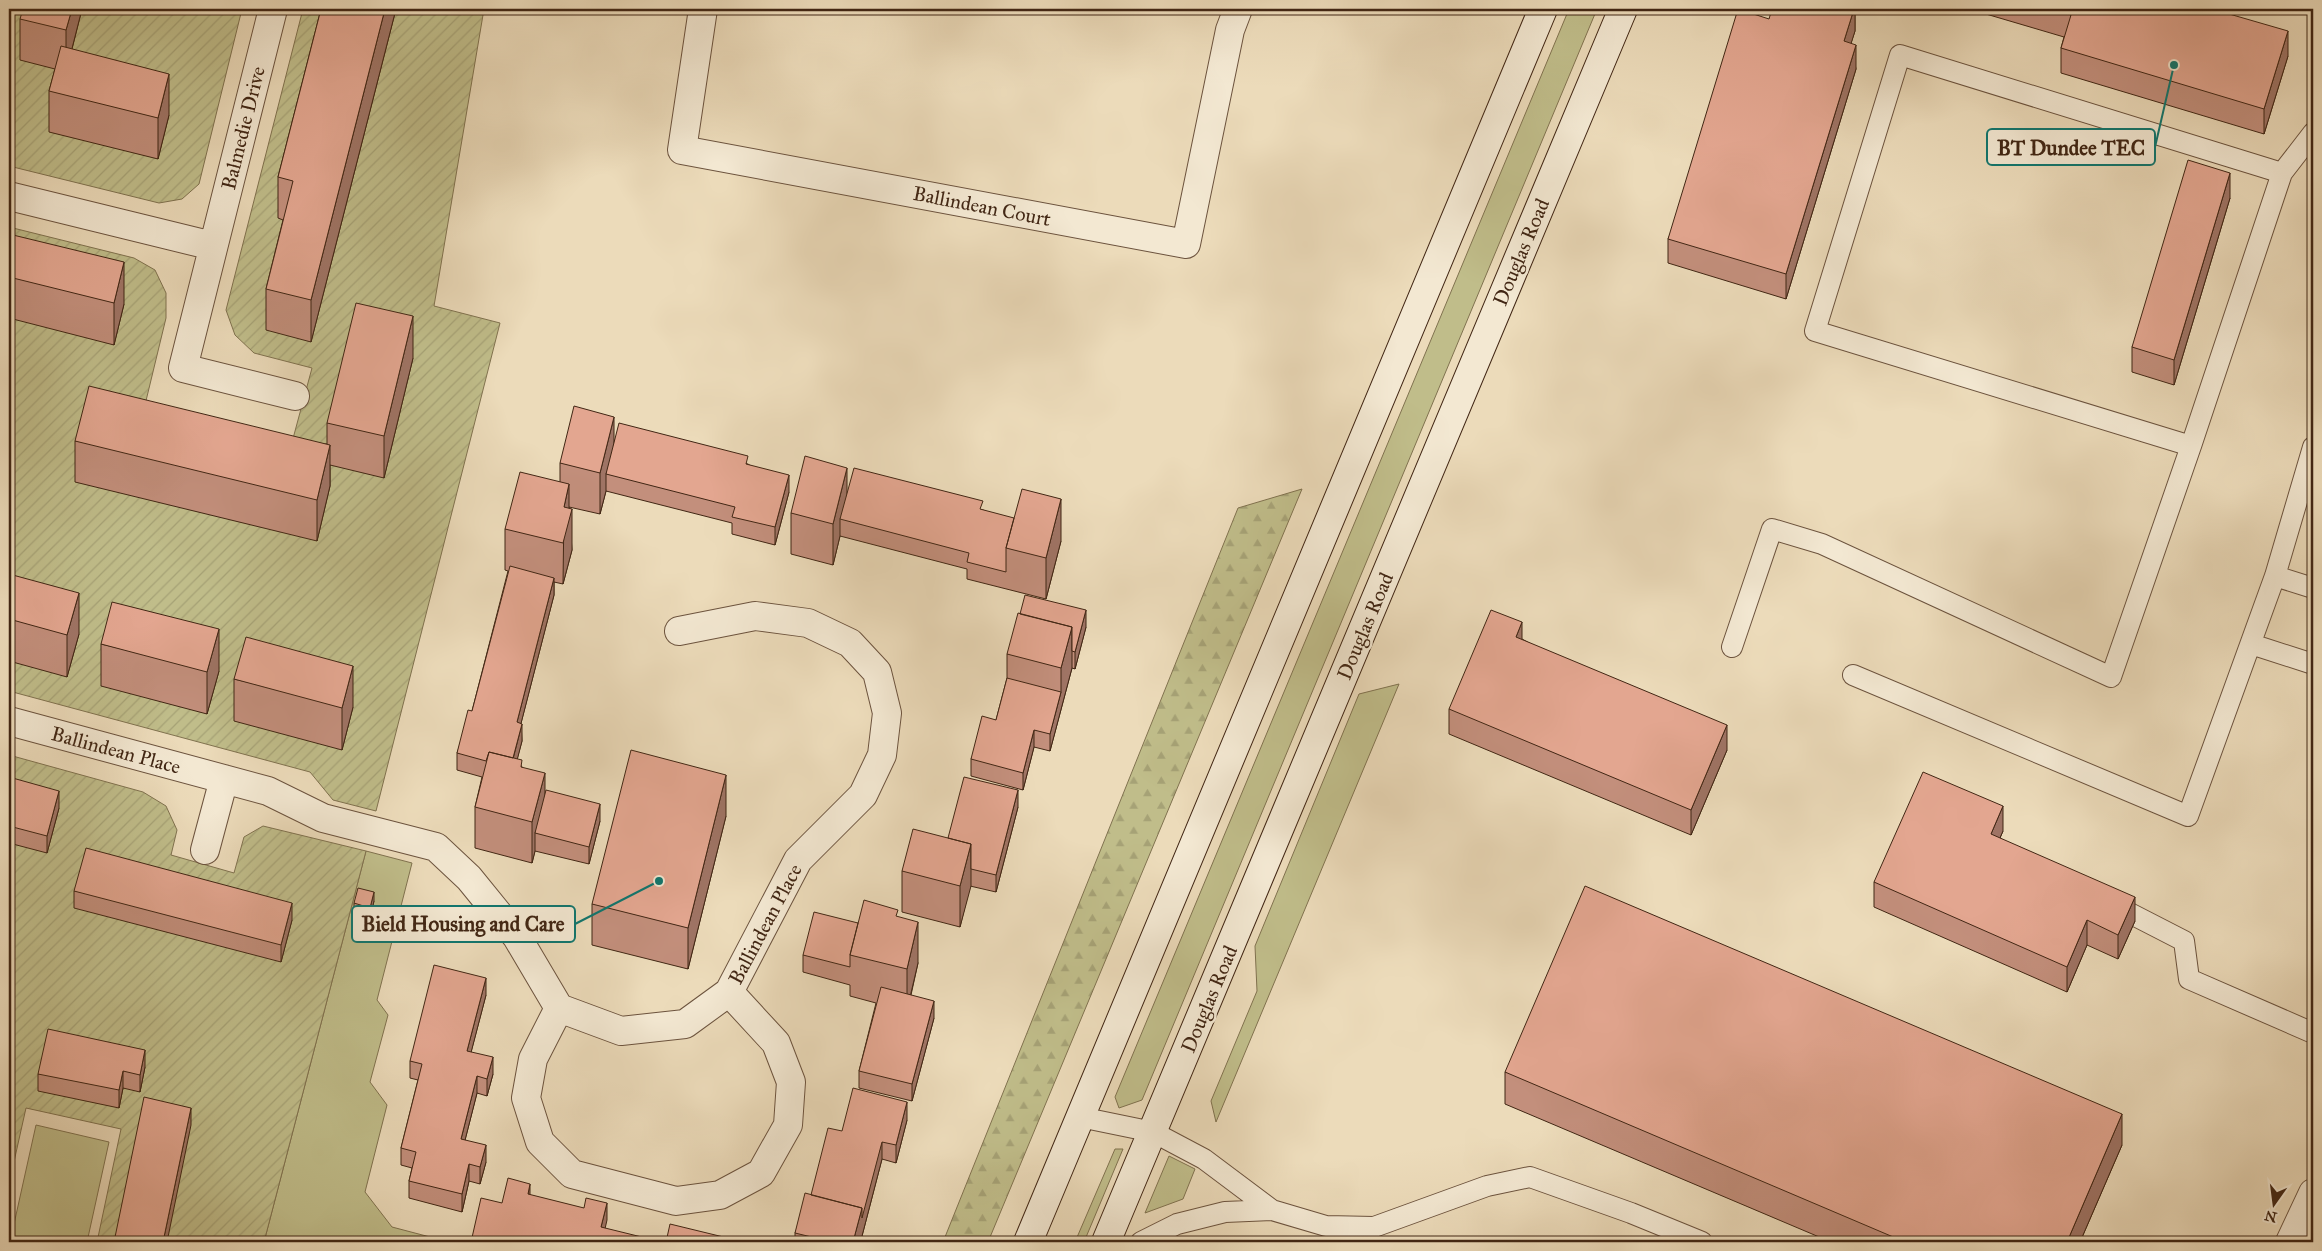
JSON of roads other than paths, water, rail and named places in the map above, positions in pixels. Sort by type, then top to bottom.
[{"type":"street","name":"Balmedie Drive","points":[[273,9],[182,368],[295,396]]},
{"type":"street","name":"Ballindean Court","points":[[703,9],[682,150],[1186,244],[1230,30],[1238,9]]},
{"type":"street","points":[[1028,1242],[1543,9]]},
{"type":"street","name":"Douglas Road","points":[[1106,1242],[1623,9]]},
{"type":"street","points":[[9,196],[213,246]]},
{"type":"street","name":"Ballindean Place","points":[[9,721],[268,791],[323,818],[436,847],[469,878],[517,937],[559,1008],[621,1030],[685,1024],[729,992],[798,860],[863,795],[882,755],[887,713],[877,672],[850,643],[808,623],[755,616],[679,631]]},
{"type":"street","points":[[205,850],[224,779]]},
{"type":"street","points":[[559,1008],[533,1059],[526,1098],[540,1142],[572,1174],[676,1201],[720,1195],[761,1173],[788,1125],[791,1082],[776,1043],[729,992]]},
{"type":"street","points":[[2290,1242],[2313,1193]]},
{"type":"lane","points":[[2190,446],[1815,331],[1900,55],[2282,173]]},
{"type":"lane","points":[[1732,647],[1772,529],[1822,544],[2111,677],[2282,173],[2313,133]]},
{"type":"lane","points":[[1854,675],[2188,816],[2275,576],[2313,447]]},
{"type":"lane","points":[[2275,576],[2313,588]]},
{"type":"lane","points":[[2251,644],[2313,664]]},
{"type":"lane","points":[[2098,896],[2184,941],[2189,979],[2313,1033]]},
{"type":"lane","points":[[1080,1117],[1153,1132],[1204,1160],[1272,1210]]},
{"type":"lane","points":[[1141,1242],[1177,1224],[1224,1212],[1272,1210],[1326,1226],[1374,1227],[1487,1186],[1530,1177],[1631,1213],[1702,1242]]},
{"type":"place","name":"BT Dundee TEC","points":[[2174,65]]},
{"type":"place","name":"Bield Housing and Care","points":[[659,881]]}]
